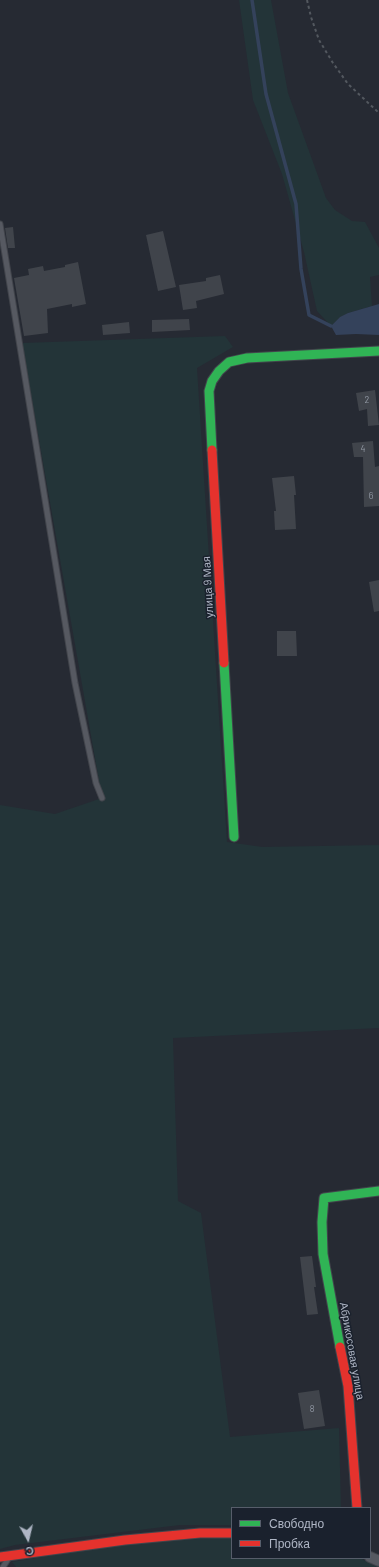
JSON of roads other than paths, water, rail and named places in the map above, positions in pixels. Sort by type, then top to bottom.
[{"type":"street","name":"улица 9 Мая","points":[[234,836],[208,392],[212,381],[219,371],[230,362],[247,358],[379,351]]},
{"type":"street","name":"Абрикосовая улица","points":[[357,1507],[348,1386],[334,1321],[323,1254],[322,1222],[324,1198],[379,1191]]},
{"type":"street","points":[[5,1557],[125,1540],[200,1533],[231,1533]]},
{"type":"lane","points":[[0,224],[75,682],[96,783],[102,798]]},
{"type":"lane","points":[[3,1567],[5,1557]]},
{"type":"water","points":[[379,304],[379,335],[336,335],[331,326],[340,317],[348,313]]},
{"type":"waterway","points":[[252,0],[266,94],[296,204],[301,269],[309,315],[331,326]]}]
